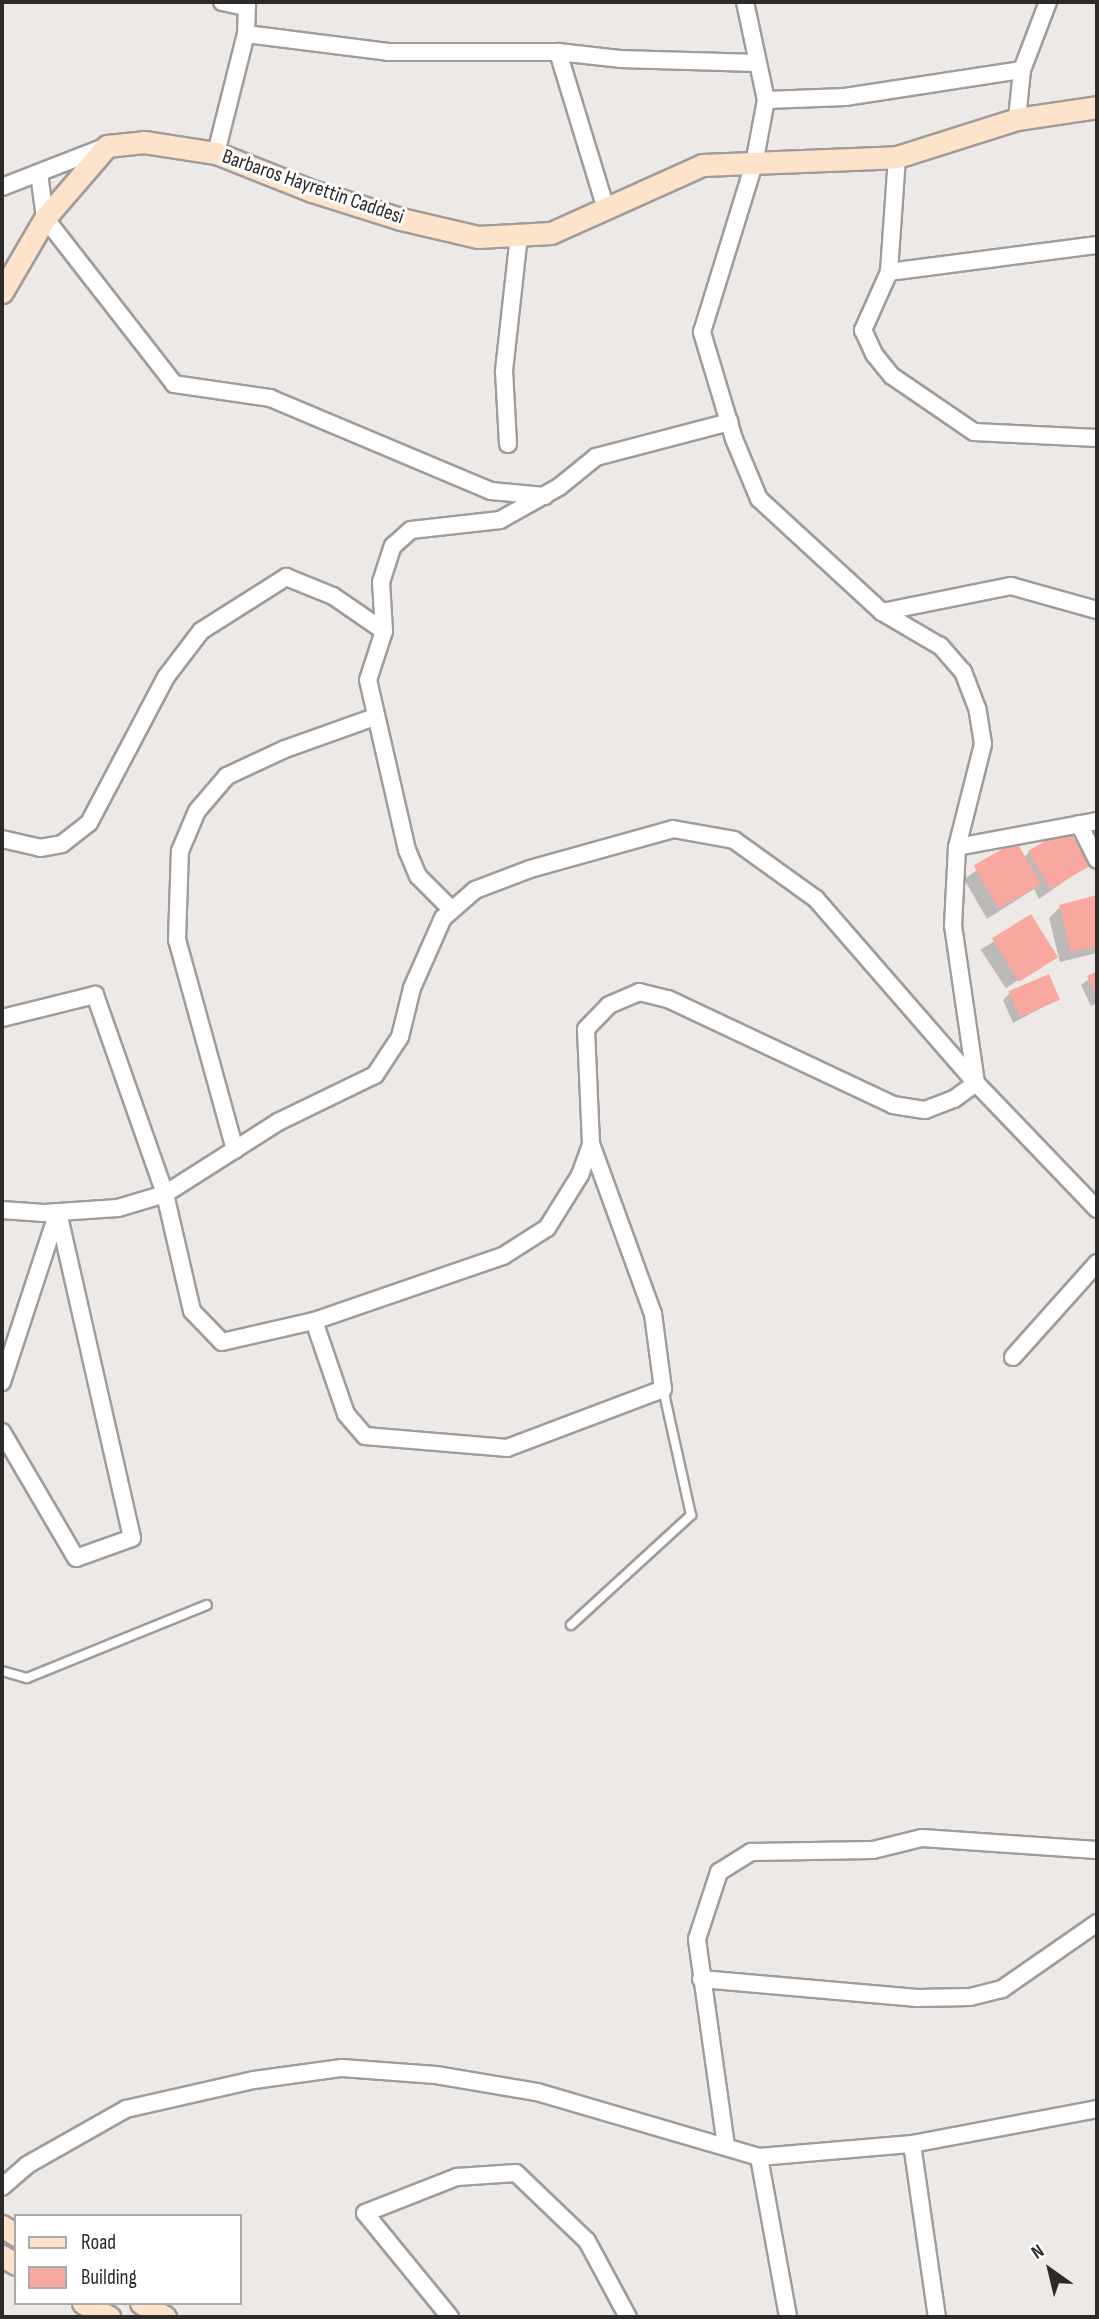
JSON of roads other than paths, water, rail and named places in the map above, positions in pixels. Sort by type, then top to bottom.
[{"type":"street","points":[[216,153],[246,34],[247,4],[222,2]]},
{"type":"street","points":[[745,2],[766,100],[754,164],[702,332],[729,422],[759,499],[881,612],[940,646],[963,672],[977,708],[983,744],[957,846],[953,926],[976,1083]]},
{"type":"street","points":[[1017,119],[1022,70],[1048,2]]},
{"type":"street","points":[[246,34],[388,52],[558,52],[620,59],[757,63]]},
{"type":"street","points":[[558,52],[605,206]]},
{"type":"street","points":[[766,100],[845,97],[1022,70]]},
{"type":"street","name":"Barbaros Hayrettin Caddesi","points":[[107,146],[144,142],[216,153],[401,219],[478,237],[551,233],[605,206],[702,165],[897,157],[1017,119],[1097,107]]},
{"type":"street","points":[[2,187],[107,146]]},
{"type":"street","points":[[2,292],[46,218],[107,146]]},
{"type":"street","points":[[897,157],[889,272],[863,330],[874,354],[892,376],[974,432],[1097,438]]},
{"type":"street","points":[[39,173],[46,218],[174,384],[270,398],[491,491],[545,496]]},
{"type":"street","points":[[508,444],[504,371],[519,234]]},
{"type":"street","points":[[889,272],[1097,245]]},
{"type":"street","points":[[452,910],[418,876],[375,717],[368,680],[384,631],[381,582],[393,545],[411,530],[500,520],[545,496],[596,457],[729,422]]},
{"type":"street","points":[[2,839],[40,848],[62,844],[89,823],[166,677],[201,631],[286,578],[333,596],[384,631]]},
{"type":"street","points":[[881,612],[1012,586],[1097,610]]},
{"type":"street","points":[[235,1150],[177,940],[180,850],[197,811],[228,776],[285,749],[375,717]]},
{"type":"street","points":[[957,846],[1097,821]]},
{"type":"street","points":[[1079,824],[1097,860]]},
{"type":"street","points":[[2,1210],[58,1212],[118,1208],[165,1194],[278,1122],[375,1075],[400,1037],[412,988],[443,918],[475,890],[530,869],[673,829],[734,840],[816,899],[976,1083],[1097,1209]]},
{"type":"street","points":[[314,1321],[346,1414],[365,1436],[507,1448],[663,1389],[653,1314],[591,1144],[585,1079],[586,1028],[609,1005],[639,992],[680,1005],[892,1105],[925,1110],[954,1099],[976,1083]]},
{"type":"street","points":[[3,1016],[94,995],[165,1194],[192,1311],[204,1328],[222,1342],[314,1321],[503,1256],[547,1228],[580,1175],[591,1144]]},
{"type":"street","points":[[2,1382],[58,1212]]},
{"type":"street","points":[[2,1432],[76,1558],[132,1538],[58,1212]]},
{"type":"street","points":[[1013,1357],[1097,1263]]},
{"type":"street","points":[[726,2146],[697,1940],[709,1896],[719,1872],[751,1852],[873,1850],[922,1838],[1097,1850]]},
{"type":"street","points":[[701,1979],[917,1998],[970,1997],[1002,1989],[1097,1923]]},
{"type":"street","points":[[2,2187],[27,2165],[126,2109],[254,2080],[342,2068],[436,2075],[537,2092],[759,2157],[912,2144],[1097,2109]]},
{"type":"street","points":[[912,2144],[937,2317]]},
{"type":"street","points":[[759,2157],[788,2317]]},
{"type":"street","points":[[450,2317],[365,2213],[457,2178],[516,2173],[587,2241],[628,2317]]},
{"type":"street","points":[[87,2305],[109,2317]]},
{"type":"street","points":[[144,2305],[165,2317]]},
{"type":"lane","points":[[571,1625],[691,1515],[663,1389]]},
{"type":"lane","points":[[2,1671],[27,1678],[208,1605]]}]
